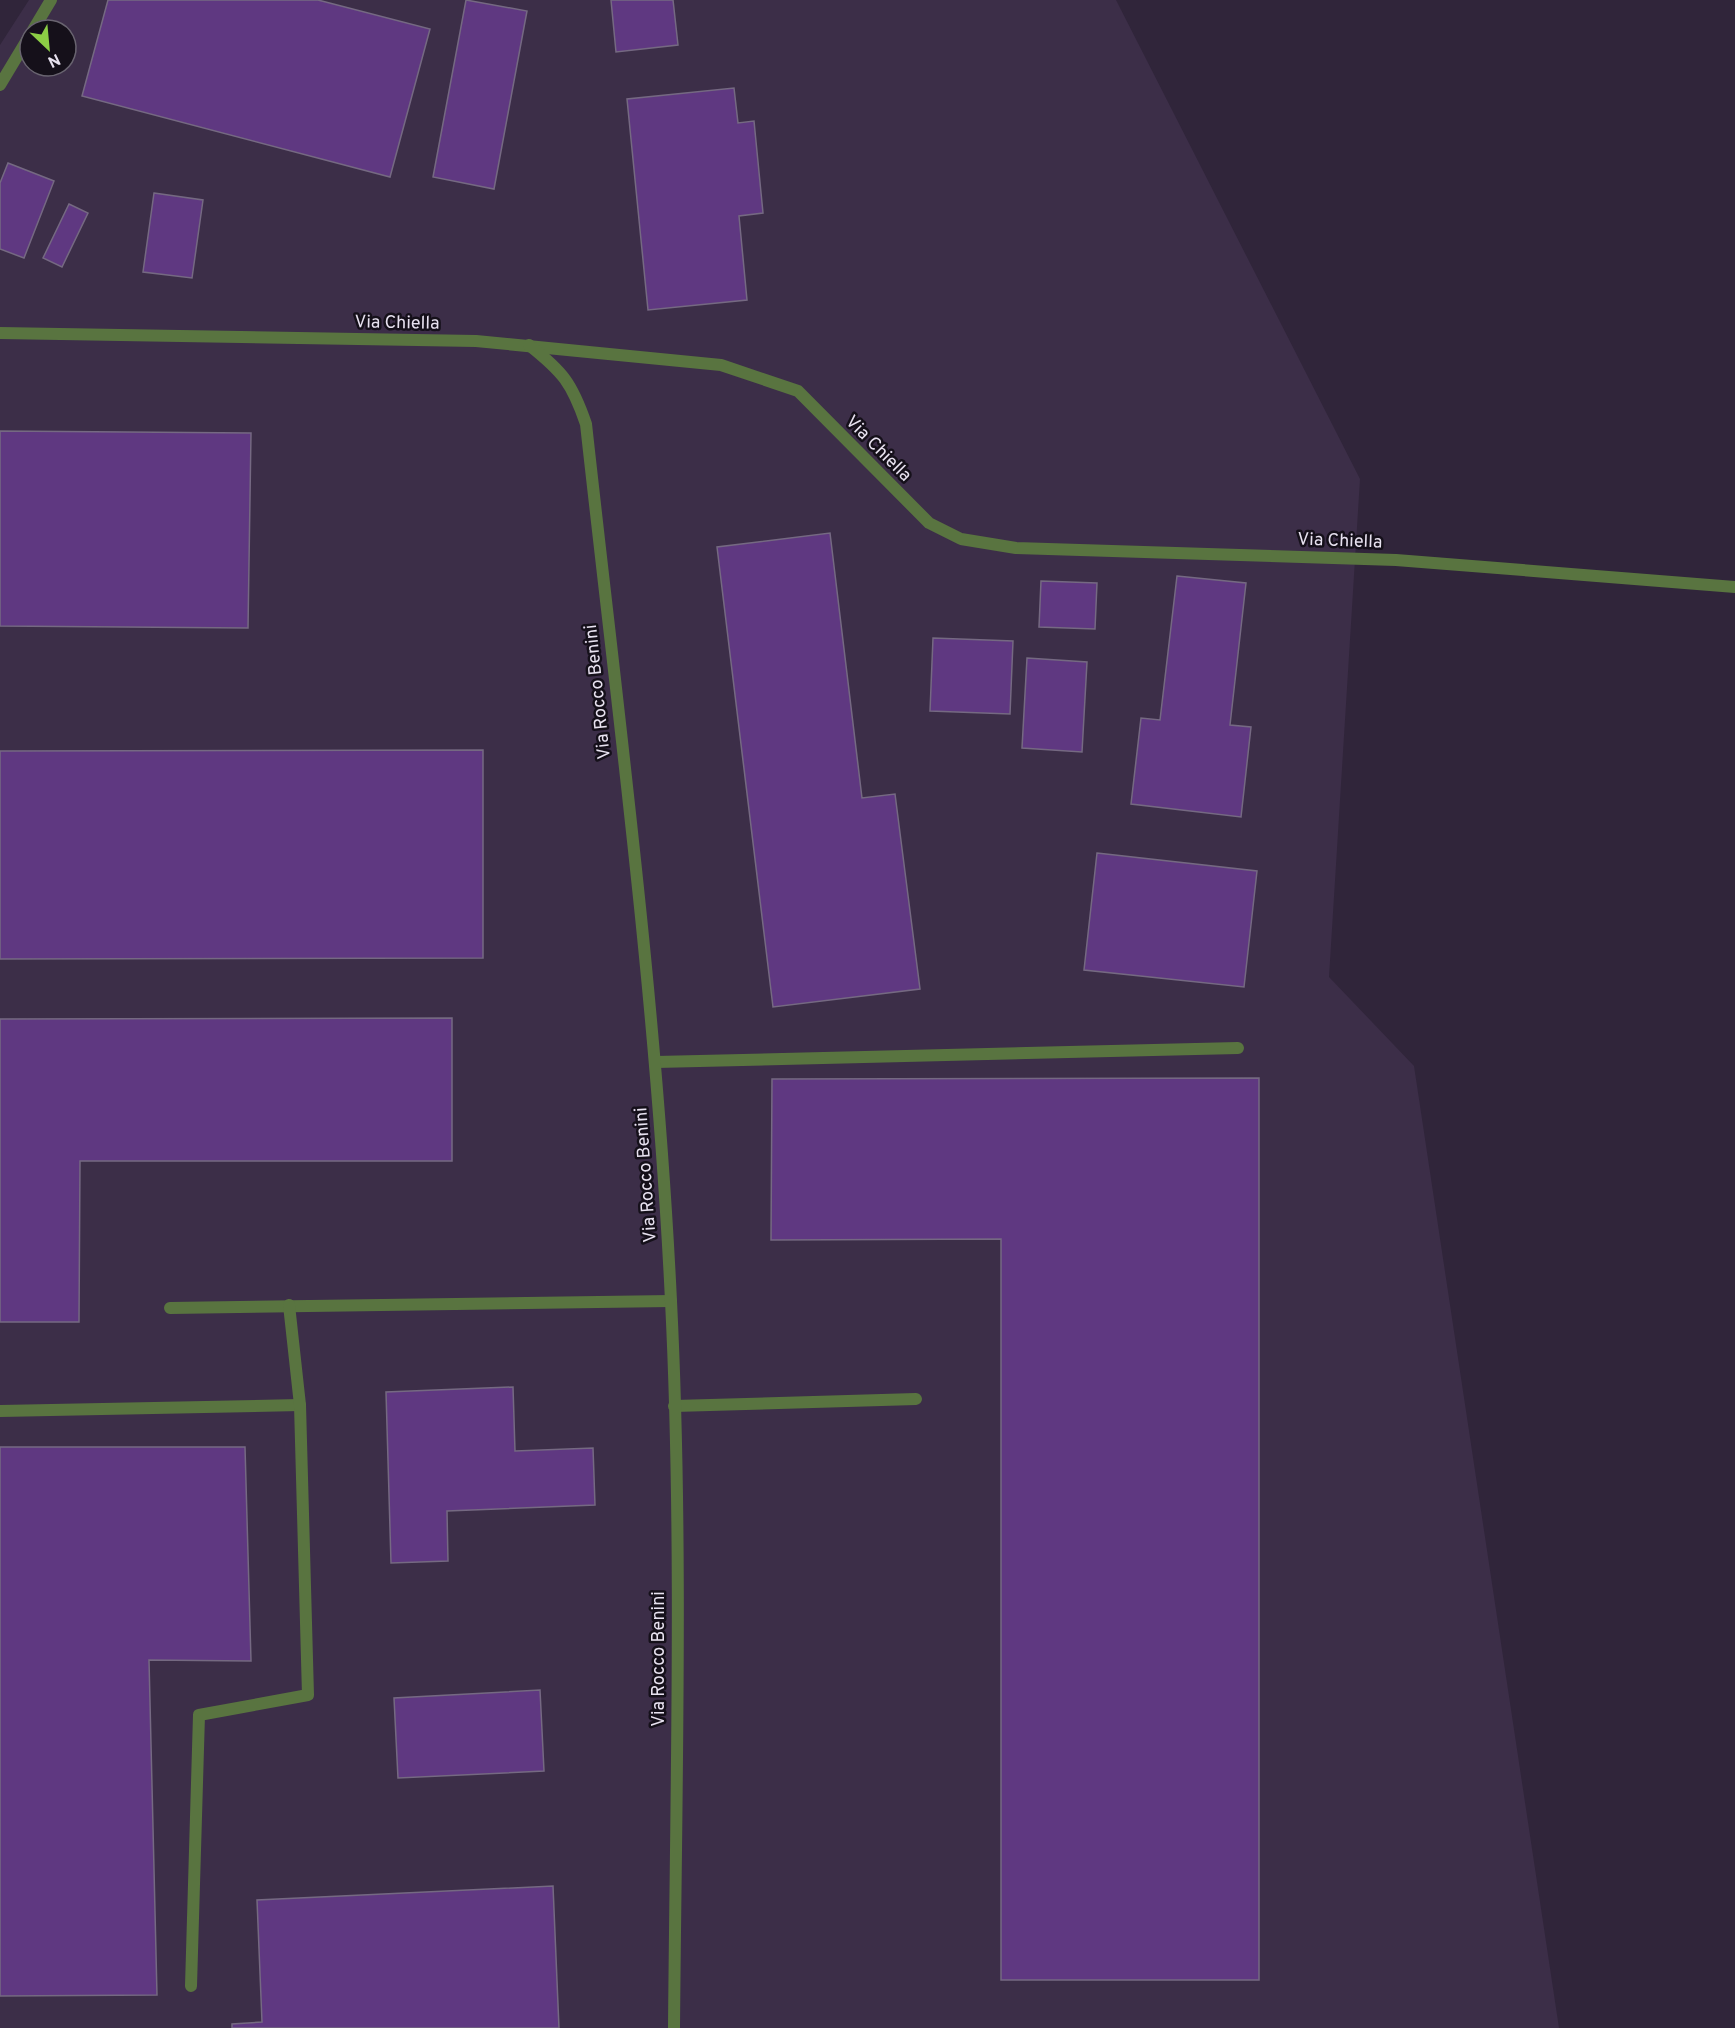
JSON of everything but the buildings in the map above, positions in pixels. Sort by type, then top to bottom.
[{"type":"street","points":[[40,18],[51,0]]},
{"type":"street","points":[[0,85],[18,55]]},
{"type":"street","name":"Via Chiella","points":[[0,333],[476,341],[721,365],[798,391],[928,523],[961,539],[1016,548],[1396,560],[1735,587]]},
{"type":"street","name":"Via Rocco Benini","points":[[528,345],[555,366],[574,390],[586,424],[656,1062],[671,1301],[674,1406],[677,1700],[674,2028]]},
{"type":"street","points":[[656,1062],[1238,1048]]},
{"type":"street","points":[[170,1308],[671,1301]]},
{"type":"street","points":[[191,1986],[199,1715],[308,1695],[300,1405],[289,1305]]},
{"type":"street","points":[[674,1406],[916,1399]]},
{"type":"street","points":[[0,1411],[300,1405]]},
{"type":"shaded area","points":[[29,0],[1116,0],[1360,479],[1329,977],[1414,1066],[1559,2028],[0,2028],[0,45]]}]
